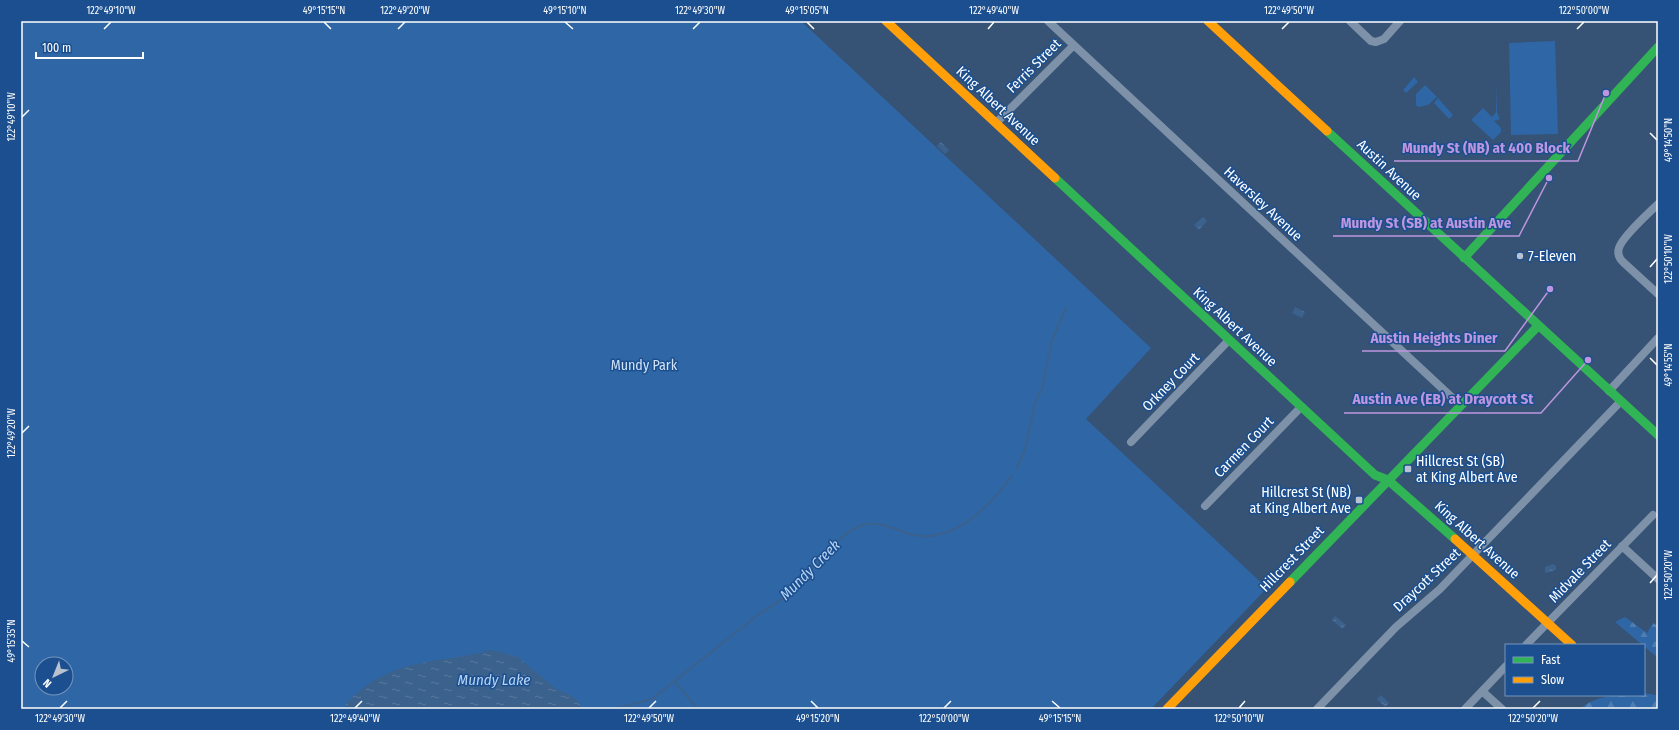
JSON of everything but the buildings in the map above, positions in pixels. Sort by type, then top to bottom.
[{"type":"street","name":"King Albert Avenue","points":[[886,21],[1375,475],[1388,480],[1571,644]]},
{"type":"street","name":"Haversley Avenue","points":[[1048,21],[1460,405]]},
{"type":"street","name":"Austin Avenue","points":[[1208,21],[1658,435]]},
{"type":"street","points":[[1350,21],[1371,41],[1376,42],[1382,40],[1400,21]]},
{"type":"street","name":"Ferris Street","points":[[996,123],[1074,45]]},
{"type":"street","points":[[1464,258],[1658,47]]},
{"type":"street","points":[[1658,204],[1622,242],[1618,252],[1619,257],[1623,262],[1658,294]]},
{"type":"street","name":"Hillcrest Street","points":[[1167,709],[1538,326]]},
{"type":"street","points":[[1609,391],[1658,338]]},
{"type":"street","name":"Orkney Court","points":[[1131,442],[1229,340]]},
{"type":"street","name":"Draycott Street","points":[[1317,709],[1396,627],[1436,593],[1621,401]]},
{"type":"street","name":"Carmen Court","points":[[1205,506],[1301,407]]},
{"type":"street","name":"Midvale Street","points":[[1527,644],[1653,515]]},
{"type":"street","points":[[1622,546],[1658,579]]},
{"type":"street","points":[[1465,709],[1505,667]]},
{"type":"street","points":[[1482,691],[1502,709]]},
{"type":"green space","name":"Mundy Park","points":[[21,21],[801,21],[1151,348],[1086,419],[1267,588],[1151,709],[21,709]]},
{"type":"green space","points":[[1555,41],[1558,134],[1511,135],[1509,43]]},
{"type":"green space","points":[[1414,77],[1418,82],[1406,93],[1403,90]]},
{"type":"green space","points":[[1496,82],[1497,112],[1500,119],[1494,121],[1501,128],[1501,132],[1493,140],[1471,120],[1483,108],[1492,117],[1496,112]]},
{"type":"green space","points":[[1425,85],[1437,97],[1428,105],[1418,107],[1416,105],[1416,94]]},
{"type":"green space","points":[[1438,98],[1453,115],[1449,119],[1434,103]]},
{"type":"green space","points":[[1525,141],[1528,150],[1516,154],[1512,151],[1512,147],[1515,144]]},
{"type":"green space","points":[[1625,617],[1647,633],[1653,623],[1658,626],[1658,658],[1645,647],[1645,644],[1641,644],[1615,622]]},
{"type":"green space","points":[[1645,693],[1655,695],[1658,693],[1658,709],[1580,709],[1594,700],[1610,696],[1645,696]]},
{"type":"water","points":[[941,142],[949,150],[945,154],[937,146]]},
{"type":"water","points":[[1203,217],[1207,221],[1199,230],[1194,225]]},
{"type":"water","points":[[1295,307],[1305,312],[1302,318],[1292,313]]},
{"type":"water","points":[[1553,564],[1556,566],[1556,570],[1545,573],[1545,567]]},
{"type":"water","points":[[1335,616],[1346,625],[1342,629],[1332,620]]},
{"type":"water","name":"Mundy Lake","points":[[492,650],[518,657],[555,688],[576,699],[583,709],[344,709],[351,698],[357,693],[373,681],[389,673],[422,663]]},
{"type":"water","points":[[1381,695],[1389,703],[1385,707],[1377,699]]},
{"type":"waterway","name":"Mundy Creek","points":[[1016,469],[1024,453],[1035,403],[1042,388],[1052,340],[1066,308]]},
{"type":"waterway","name":"Mundy Creek","points":[[614,709],[652,699],[759,614],[784,597],[845,534],[856,528],[872,523],[884,525],[913,535],[928,536],[943,533],[957,528],[982,510],[1012,475]]},
{"type":"waterway","points":[[674,681],[698,709]]},
{"type":"traffic: fast","points":[[1464,258],[1658,47]]},
{"type":"traffic: fast","points":[[1327,131],[1658,435]]},
{"type":"traffic: fast","points":[[1055,178],[1375,475],[1388,480],[1455,539]]},
{"type":"traffic: fast","points":[[1290,582],[1538,326]]},
{"type":"traffic: slow","points":[[886,21],[1055,178]]},
{"type":"traffic: slow","points":[[1208,21],[1327,131]]},
{"type":"traffic: slow","points":[[1455,539],[1571,644]]},
{"type":"traffic: slow","points":[[1167,709],[1290,582]]},
{"type":"place","name":"Mundy St (NB) at 400 Block","points":[[1606,93]]},
{"type":"place","name":"Mundy St (SB) at Austin Ave","points":[[1549,178]]},
{"type":"place","name":"7-Eleven","points":[[1520,256]]},
{"type":"place","name":"Austin Heights Diner","points":[[1550,289]]},
{"type":"place","name":"Austin Ave (EB) at Draycott St","points":[[1588,360]]},
{"type":"place","name":"Hillcrest St (SB) at King Albert Ave","points":[[1408,469]]},
{"type":"place","name":"Hillcrest St (NB) at King Albert Ave","points":[[1359,500]]}]
